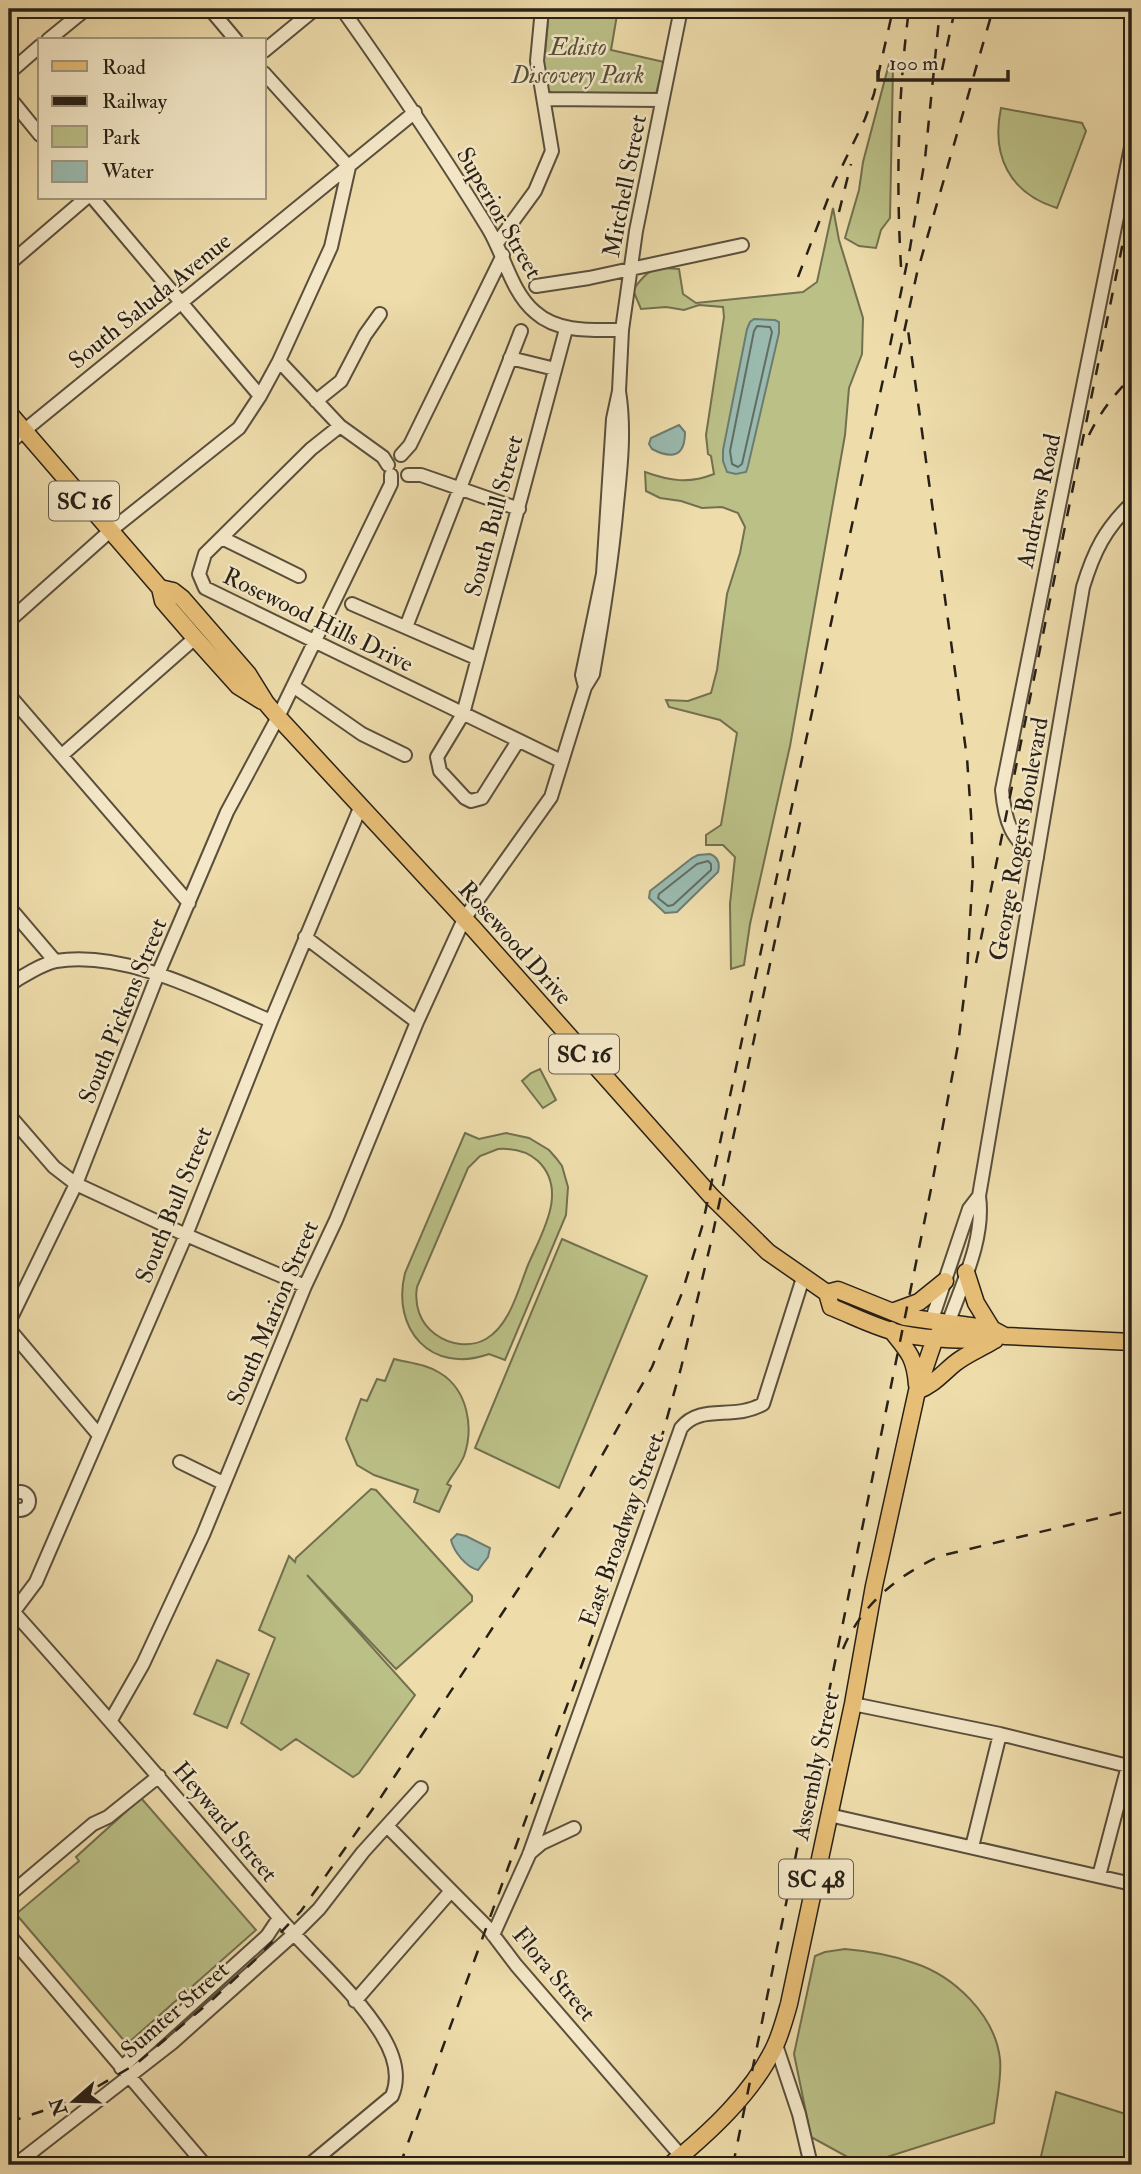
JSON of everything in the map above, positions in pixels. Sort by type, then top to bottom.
[{"type":"main road","name":"Rosewood Drive","points":[[9,413],[160,588],[163,601],[195,638],[238,685],[265,703]]},
{"type":"main road","name":"Rosewood Drive","points":[[160,588],[173,591],[182,598],[248,674],[265,703],[464,919],[712,1196],[768,1251],[827,1293],[831,1307],[901,1334],[933,1330],[1132,1342]]},
{"type":"main road","points":[[891,1330],[912,1355],[916,1367],[917,1391],[931,1385],[953,1364],[998,1335],[976,1303],[966,1272]]},
{"type":"main road","points":[[892,1312],[919,1302],[945,1281]]},
{"type":"main road","name":"Rosewood Drive","points":[[827,1293],[838,1290],[933,1330]]},
{"type":"main road","name":"Rosewood Drive","points":[[948,1324],[998,1335]]},
{"type":"main road","name":"Assembly Street","points":[[675,2161],[724,2115],[761,2070],[776,2045],[789,2004],[830,1815],[874,1586],[917,1391],[933,1330],[948,1324]]},
{"type":"street","points":[[50,38],[86,9]]},
{"type":"street","points":[[210,9],[234,38]]},
{"type":"street","points":[[266,49],[315,9]]},
{"type":"street","name":"Superior Street","points":[[342,9],[415,112],[500,249],[518,290],[535,313],[566,329],[622,330]]},
{"type":"street","points":[[278,717],[500,249],[535,191],[552,151],[537,61],[542,9]]},
{"type":"street","name":"Mitchell Street","points":[[622,330],[630,268],[681,9]]},
{"type":"street","points":[[9,72],[38,48]]},
{"type":"street","points":[[9,621],[110,531],[239,428],[279,361],[331,247],[349,167],[266,75]]},
{"type":"street","points":[[9,97],[38,133]]},
{"type":"street","points":[[544,99],[662,100]]},
{"type":"street","name":"South Saluda Avenue","points":[[9,443],[415,112]]},
{"type":"street","name":"Andrews Road","points":[[1037,859],[1019,845],[1005,819],[1002,790],[1132,142]]},
{"type":"street","points":[[9,264],[84,200]]},
{"type":"street","points":[[95,200],[260,396]]},
{"type":"street","points":[[536,286],[742,245]]},
{"type":"street","points":[[316,401],[341,381],[365,335],[380,314]]},
{"type":"street","name":"South Bull Street","points":[[463,714],[566,329]]},
{"type":"street","points":[[464,919],[551,797],[585,687],[593,674],[611,576],[622,454],[623,416],[619,391],[622,330]]},
{"type":"street","points":[[406,627],[521,331]]},
{"type":"street","points":[[510,358],[555,369]]},
{"type":"street","points":[[279,361],[340,426],[399,466],[519,509]]},
{"type":"street","name":"Rosewood Hills Drive","points":[[340,426],[311,449],[205,554],[199,574],[205,588],[561,761]]},
{"type":"street","points":[[1111,525],[1132,493]]},
{"type":"street","name":"George Rogers Boulevard","points":[[948,1324],[978,1234],[982,1211],[979,1196],[1083,587],[1096,550],[1111,525],[1132,503]]},
{"type":"street","points":[[222,537],[299,576]]},
{"type":"street","points":[[352,604],[476,658]]},
{"type":"street","points":[[62,755],[195,638]]},
{"type":"street","points":[[293,686],[362,734],[405,754]]},
{"type":"street","points":[[9,695],[189,903]]},
{"type":"street","points":[[463,714],[437,757],[437,764],[439,771],[471,801],[482,797],[518,741]]},
{"type":"street","name":"South Pickens Street","points":[[9,1322],[76,1184],[158,974],[227,812],[278,717]]},
{"type":"street","name":"South Bull Street","points":[[11,1612],[36,1582],[186,1235],[305,937],[360,808]]},
{"type":"street","points":[[9,906],[55,961]]},
{"type":"street","name":"South Marion Street","points":[[111,1720],[149,1652],[203,1535],[305,1286],[336,1220],[417,1022],[464,919]]},
{"type":"street","points":[[305,937],[417,1022]]},
{"type":"street","points":[[9,985],[55,961],[112,961],[158,974],[271,1021]]},
{"type":"street","points":[[9,1115],[54,1167],[76,1184],[305,1286]]},
{"type":"street","name":"George Rogers Boulevard","points":[[933,1330],[945,1281],[970,1209],[979,1196]]},
{"type":"street","name":"East Broadway Street","points":[[493,1935],[528,1855],[681,1428],[688,1419],[697,1415],[740,1413],[763,1404],[803,1278]]},
{"type":"street","points":[[9,1329],[98,1434]]},
{"type":"street","points":[[180,1462],[223,1483]]},
{"type":"street","name":"Heyward Street","points":[[11,1612],[111,1720],[279,1918],[355,2001],[383,2038],[396,2072],[395,2089],[385,2103],[309,2165]]},
{"type":"street","points":[[853,1703],[1000,1734],[1130,1767],[1100,1876]]},
{"type":"street","points":[[972,1847],[1000,1734]]},
{"type":"street","points":[[9,1895],[93,1824],[108,1817],[156,1773]]},
{"type":"street","name":"Sumter Street","points":[[125,2073],[172,2043],[294,1934],[319,1909],[363,1852],[421,1788]]},
{"type":"street","points":[[830,1815],[1132,1884]]},
{"type":"street","name":"Flora Street","points":[[388,1827],[493,1935],[675,2161]]},
{"type":"street","points":[[528,1855],[541,1843],[574,1828]]},
{"type":"street","points":[[355,2001],[450,1892]]},
{"type":"street","name":"Sumter Street","points":[[15,2165],[125,2073],[257,1947],[279,1918]]},
{"type":"street","points":[[9,1935],[205,2165]]},
{"type":"street","points":[[776,2045],[799,2114],[811,2165]]},
{"type":"green space","name":"Edisto Discovery Park","points":[[546,9],[618,9],[611,50],[664,62],[656,94],[559,95],[548,91],[543,73],[549,10]]},
{"type":"green space","points":[[890,60],[893,68],[890,218],[881,230],[876,248],[859,246],[845,238]]},
{"type":"green space","points":[[1001,108],[1082,123],[1086,131],[1057,208],[1027,193],[1007,170],[999,141]]},
{"type":"green space","points":[[833,208],[839,240],[863,318],[862,354],[849,388],[845,435],[790,746],[750,924],[744,965],[731,969],[730,904],[735,857],[723,845],[706,845],[706,835],[721,825],[737,733],[720,720],[669,707],[666,700],[688,701],[711,693],[717,670],[727,594],[745,527],[738,513],[722,507],[702,508],[660,498],[646,491],[645,472],[679,480],[714,474],[706,435],[724,317],[723,307],[699,305],[684,310],[666,307],[641,309],[633,290],[647,273],[663,268],[679,269],[683,294],[696,303],[803,292],[817,282]]},
{"type":"green space","points":[[540,1069],[556,1100],[543,1108],[522,1081]]},
{"type":"green space","points":[[465,1133],[479,1139],[506,1133],[529,1138],[549,1150],[562,1166],[568,1187],[566,1215],[505,1360],[489,1354],[468,1359],[449,1358],[433,1352],[420,1342],[410,1329],[404,1312],[402,1293],[405,1273]],"holes":[[[504,1149],[529,1155],[538,1161],[547,1173],[552,1199],[550,1213],[512,1306],[501,1325],[480,1342],[454,1343],[441,1338],[425,1325],[417,1307],[417,1287],[468,1168],[480,1156]]]},
{"type":"green space","points":[[562,1239],[647,1276],[559,1488],[475,1448]]},
{"type":"green space","points":[[394,1359],[435,1370],[449,1380],[463,1399],[468,1422],[467,1445],[462,1460],[447,1484],[451,1486],[439,1512],[414,1502],[418,1490],[374,1475],[357,1465],[346,1439],[361,1399],[367,1401],[377,1379],[385,1381]]},
{"type":"green space","points":[[371,1489],[376,1490],[472,1596],[472,1601],[396,1669],[307,1575],[415,1695],[359,1773],[353,1777],[296,1739],[281,1750],[241,1723],[275,1638],[259,1630],[289,1556],[295,1562],[296,1558]]},
{"type":"green space","points":[[217,1660],[249,1674],[227,1728],[194,1714]]},
{"type":"green space","points":[[141,1798],[256,1930],[127,2044],[16,1914],[79,1861],[76,1857]]},
{"type":"green space","points":[[845,1949],[897,1958],[929,1969],[944,1977],[970,1999],[990,2027],[997,2043],[1000,2082],[994,2123],[862,2165],[811,2137],[794,2054],[815,1956]]},
{"type":"green space","points":[[1056,2092],[1132,2116],[1132,2165],[1039,2165]]},
{"type":"water","points":[[754,319],[779,322],[779,333],[748,466],[746,472],[736,474],[727,472],[723,450],[747,329]]},
{"type":"water","points":[[679,425],[685,432],[680,451],[672,455],[652,449],[649,444],[651,438]]},
{"type":"water","points":[[710,854],[718,861],[718,872],[677,912],[665,913],[649,898],[650,891],[692,858]]},
{"type":"water","points":[[457,1534],[490,1548],[488,1557],[478,1570],[465,1562],[455,1549],[451,1540]]},
{"type":"railway","points":[[798,277],[834,183],[874,94],[893,9]]},
{"type":"railway","points":[[901,267],[899,138],[909,9]]},
{"type":"railway","points":[[9,2122],[73,2101],[136,2064],[211,2001],[256,1959],[301,1911],[379,1800],[577,1500],[652,1367],[682,1293],[702,1227],[884,375],[925,159],[940,9]]},
{"type":"railway","points":[[942,70],[955,9]]},
{"type":"railway","points":[[894,378],[917,273],[993,9]]},
{"type":"railway","points":[[839,212],[851,164]]},
{"type":"railway","points":[[976,963],[1132,198]]},
{"type":"railway","points":[[733,2165],[932,1184],[958,1045],[967,972],[973,869],[967,758],[908,330]]},
{"type":"railway","points":[[1089,435],[1108,404],[1132,376]]},
{"type":"railway","points":[[400,2165],[613,1579],[662,1436],[711,1242],[802,813]]},
{"type":"railway","points":[[843,1649],[860,1619],[882,1593],[910,1572],[940,1556],[1132,1510]]}]
